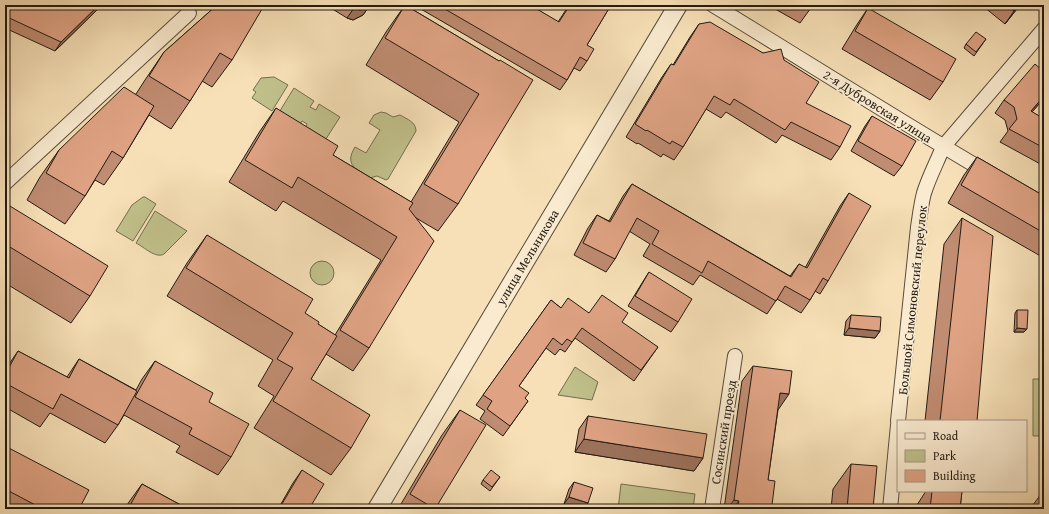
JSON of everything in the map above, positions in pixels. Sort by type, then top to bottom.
[{"type":"street","name":"улица Мельникова","points":[[377,509],[678,5]]},
{"type":"street","name":"2-я Дубровская улица","points":[[713,5],[997,178]]},
{"type":"street","points":[[5,183],[189,13]]},
{"type":"street","name":"Большой Симоновский переулок","points":[[898,420],[921,207],[927,186],[943,146],[1044,28]]},
{"type":"street","name":"Сосинский проезд","points":[[712,509],[735,356]]},
{"type":"street","points":[[890,509],[897,436]]},
{"type":"green space","points":[[274,77],[288,85],[272,111],[252,98],[256,92],[253,90],[261,78]]},
{"type":"green space","points":[[294,88],[314,101],[310,107],[316,110],[319,104],[340,117],[324,142],[304,130],[307,124],[302,121],[298,127],[278,114]]},
{"type":"green space","points":[[381,112],[393,117],[400,115],[411,121],[416,128],[416,131],[386,180],[377,176],[370,178],[356,169],[351,162],[352,153],[355,147],[366,153],[380,130],[369,123],[374,115]]},
{"type":"green space","points":[[143,197],[156,204],[133,241],[116,231],[132,205]]},
{"type":"green space","points":[[155,211],[187,231],[164,254],[161,255],[154,254],[136,243]]},
{"type":"green space","points":[[322,261],[327,262],[333,268],[333,278],[327,284],[322,285],[317,284],[311,278],[310,273],[311,268],[317,262]]},
{"type":"green space","points":[[575,367],[598,382],[592,400],[558,395]]},
{"type":"green space","points":[[1033,379],[1044,379],[1044,436],[1033,436]]},
{"type":"green space","points":[[621,484],[695,494],[693,509],[618,509]]},
{"type":"building","points":[[5,5],[99,5],[61,42],[5,16]]},
{"type":"building","points":[[217,5],[255,5],[262,9],[232,60],[220,53],[190,101],[149,76],[164,52]]},
{"type":"building","points":[[349,5],[370,5],[360,10]]},
{"type":"building","points":[[405,5],[533,80],[458,204],[424,184],[479,94],[385,38]]},
{"type":"building","points":[[438,5],[530,5],[559,22],[570,5],[611,5],[587,45],[594,49],[587,61],[580,57],[567,80]]},
{"type":"building","points":[[1007,5],[1019,5],[1014,11]]},
{"type":"building","points":[[868,8],[956,59],[943,82],[855,31]]},
{"type":"building","points":[[710,22],[763,53],[781,49],[784,60],[819,82],[806,103],[851,126],[840,147],[791,122],[785,130],[734,99],[730,105],[714,96],[683,147],[672,141],[670,144],[635,124],[671,64],[674,65],[699,24]]},
{"type":"building","points":[[976,32],[986,39],[976,52],[966,44]]},
{"type":"building","points":[[1035,64],[1044,72],[1044,96],[1031,111],[1044,119],[1044,148],[1009,129],[1017,119],[1014,107],[1004,100]]},
{"type":"building","points":[[124,87],[154,106],[123,158],[112,151],[85,196],[46,173],[59,150]]},
{"type":"building","points":[[276,108],[338,146],[333,155],[413,203],[409,209],[434,241],[369,348],[340,330],[397,237],[298,177],[292,188],[245,160]]},
{"type":"building","points":[[872,116],[916,141],[902,166],[858,141]]},
{"type":"building","points":[[977,157],[1044,196],[1044,233],[961,185]]},
{"type":"building","points":[[632,184],[791,277],[799,264],[807,268],[849,193],[871,206],[828,281],[823,278],[810,300],[785,286],[776,301],[708,261],[702,273],[652,244],[659,231],[637,218],[615,259],[583,243],[597,215],[610,222]]},
{"type":"building","points":[[5,203],[108,266],[90,296],[5,244]]},
{"type":"building","points":[[962,218],[993,236],[977,420],[940,420]]},
{"type":"building","points":[[207,235],[313,299],[305,313],[319,322],[318,324],[337,336],[311,379],[370,415],[351,448],[273,401],[293,368],[277,359],[293,333],[186,268]]},
{"type":"building","points":[[649,272],[692,299],[678,322],[635,296]]},
{"type":"building","points":[[602,295],[628,313],[622,322],[658,347],[641,370],[582,328],[572,342],[567,339],[562,345],[553,338],[519,386],[529,393],[525,398],[528,401],[510,426],[487,409],[492,401],[483,395],[551,300],[561,308],[568,298],[589,313]]},
{"type":"building","points":[[1017,310],[1028,310],[1027,329],[1017,328]]},
{"type":"building","points":[[851,315],[881,317],[880,331],[849,328]]},
{"type":"building","points":[[18,351],[69,378],[79,359],[137,391],[118,425],[61,394],[53,409],[5,383],[5,375]]},
{"type":"building","points":[[155,361],[213,393],[209,402],[249,424],[231,457],[189,434],[192,428],[135,397]]},
{"type":"building","points":[[753,366],[792,371],[789,394],[780,393],[768,480],[775,481],[772,505],[778,506],[778,509],[737,509],[739,501],[734,500]]},
{"type":"building","points":[[460,410],[486,425],[435,509],[410,494]]},
{"type":"building","points":[[588,416],[707,434],[703,458],[584,439]]},
{"type":"building","points":[[5,446],[89,490],[79,509],[43,509],[5,489]]},
{"type":"building","points":[[851,464],[877,466],[873,509],[847,509]]},
{"type":"building","points":[[302,470],[324,484],[309,509],[279,509]]},
{"type":"building","points":[[491,470],[500,477],[492,487],[483,480]]},
{"type":"building","points":[[574,482],[593,488],[588,503],[569,497]]},
{"type":"building","points":[[142,484],[188,509],[128,509]]},
{"type":"building","points":[[932,492],[962,492],[960,509],[930,509]]}]
